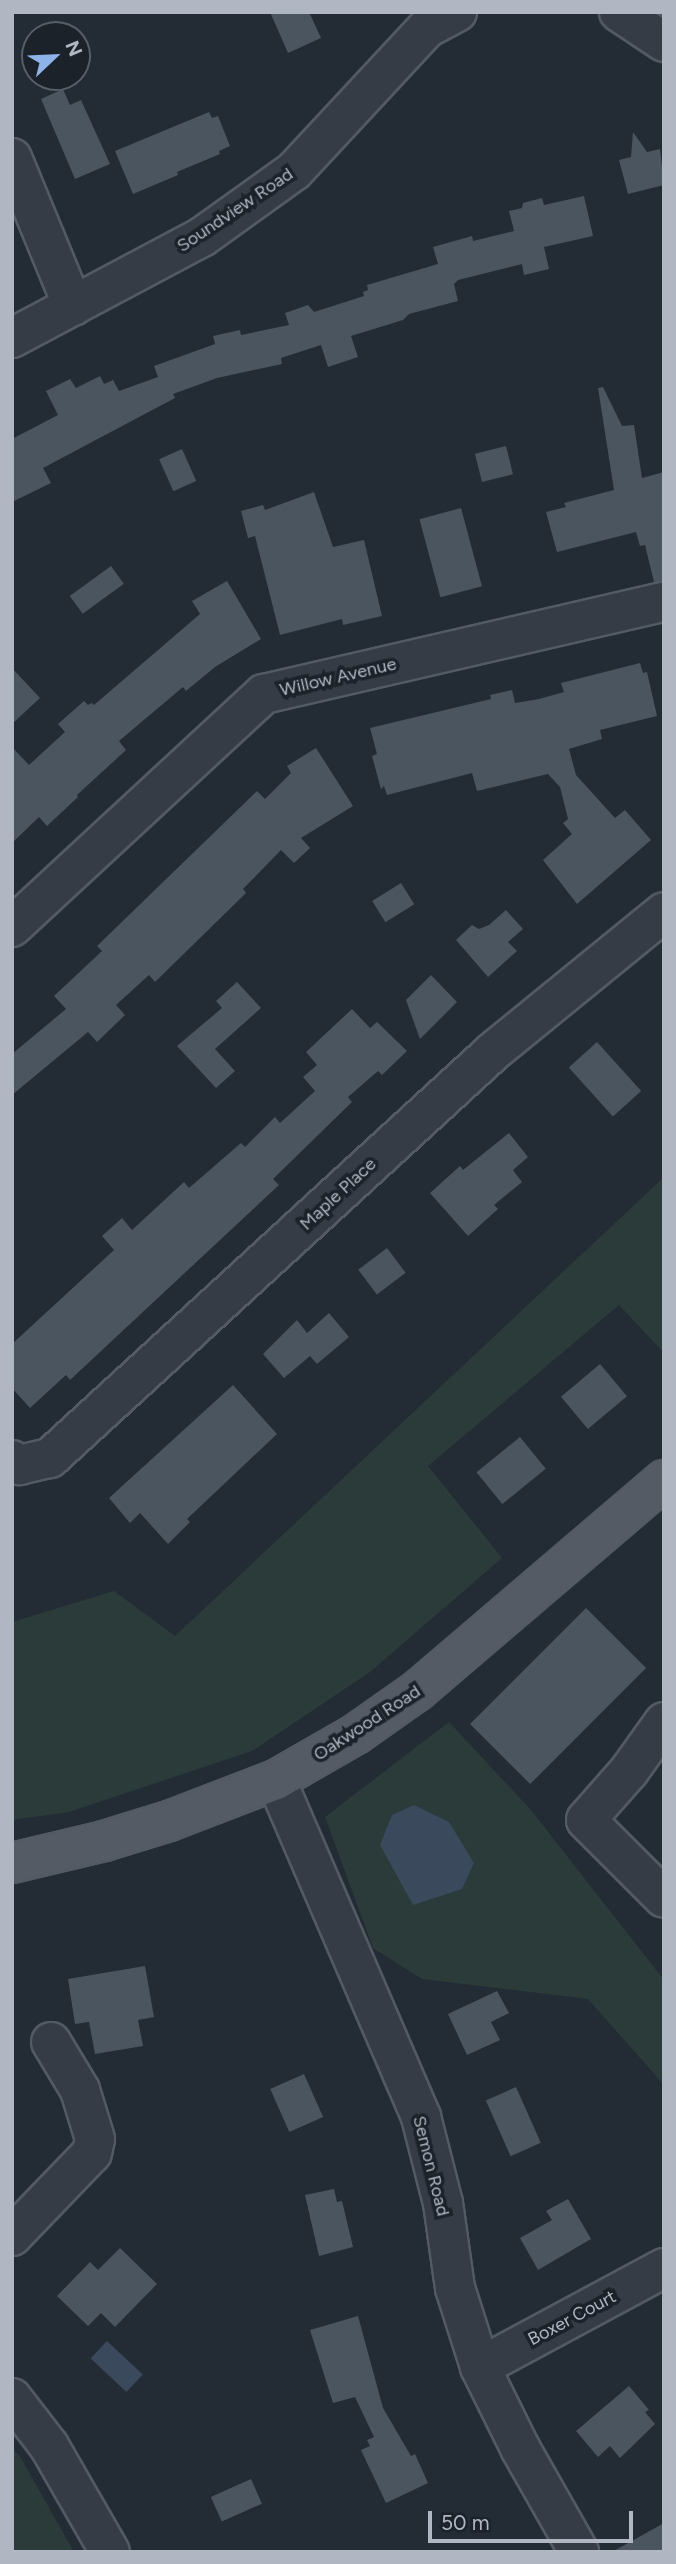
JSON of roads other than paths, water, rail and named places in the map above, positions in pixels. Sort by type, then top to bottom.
[{"type":"main road","name":"Oakwood Road","points":[[12,1863],[104,1841],[276,1780],[356,1734],[417,1691],[664,1480]]},
{"type":"street","points":[[619,12],[664,41]]},
{"type":"street","name":"Soundview Road","points":[[12,338],[202,237],[295,172],[435,17]]},
{"type":"street","points":[[12,158],[74,306]]},
{"type":"street","name":"Willow Avenue","points":[[12,927],[264,694],[664,602]]},
{"type":"street","name":"Maple Place","points":[[12,1460],[19,1465],[50,1458],[495,1051],[664,912]]},
{"type":"street","points":[[664,1722],[629,1771],[586,1820],[664,1898]]},
{"type":"street","name":"Semon Road","points":[[276,1780],[421,2117],[443,2203],[455,2288],[480,2367],[520,2448],[579,2552]]},
{"type":"street","points":[[12,2236],[92,2153],[95,2139],[79,2090],[51,2042]]},
{"type":"street","name":"Boxer Court","points":[[480,2367],[664,2268]]},
{"type":"street","points":[[12,2398],[49,2446],[110,2552]]},
{"type":"water","points":[[414,1805],[449,1822],[474,1863],[462,1889],[413,1905],[380,1845],[392,1815]]},
{"type":"water","points":[[107,2341],[143,2374],[126,2392],[91,2359]]}]
